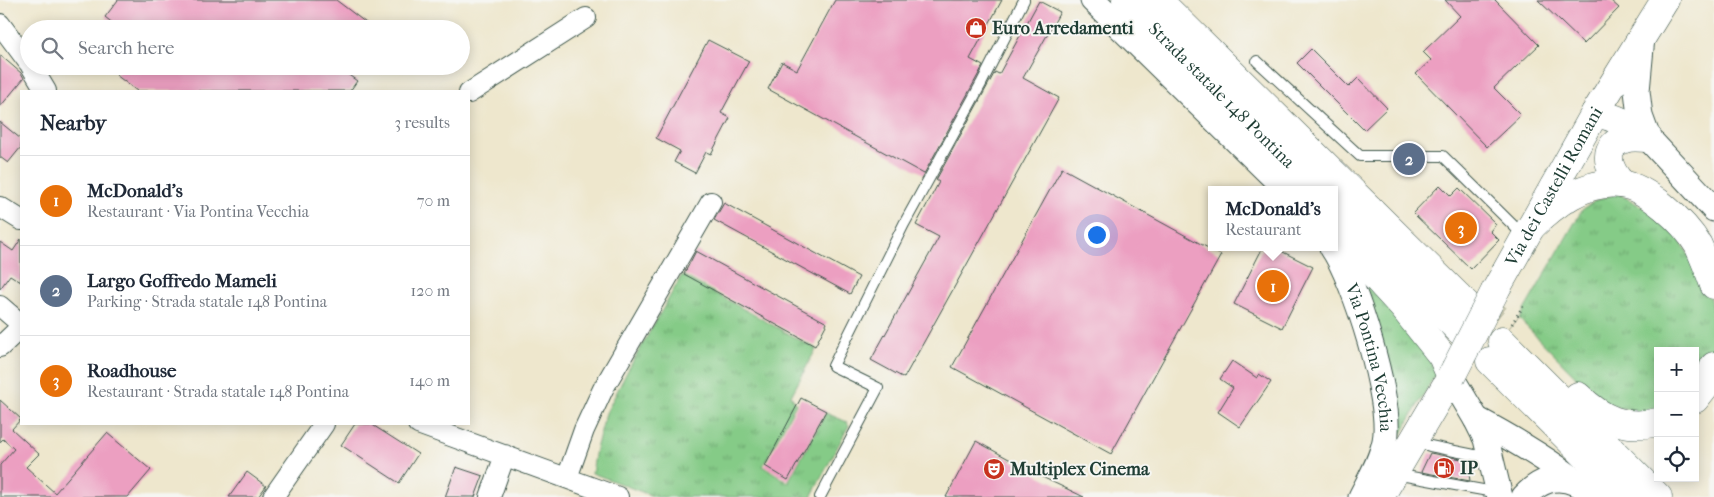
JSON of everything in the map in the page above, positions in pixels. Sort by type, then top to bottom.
[{"type":"main road","name":"Strada statale 148 Pontina","points":[[1126,0],[1313,186]]},
{"type":"main road","name":"Strada statale 148 Pontina","points":[[1158,0],[1419,257],[1476,308]]},
{"type":"main road","name":"Via dei Castelli Romani","points":[[1380,497],[1451,377],[1476,308],[1528,233],[1596,113],[1665,0]]},
{"type":"main road","points":[[1596,113],[1633,126],[1648,138]]},
{"type":"main road","points":[[1622,184],[1611,170],[1609,158],[1611,149],[1618,142],[1629,138],[1648,138]]},
{"type":"main road","points":[[1528,233],[1550,209],[1579,192],[1596,186],[1622,184],[1653,198],[1680,223],[1697,244],[1714,284]]},
{"type":"main road","points":[[1338,210],[1476,308]]},
{"type":"main road","points":[[1338,236],[1403,307],[1442,356],[1451,377]]},
{"type":"main road","points":[[1501,343],[1602,416],[1632,425],[1654,422]]},
{"type":"main road","points":[[1501,343],[1627,497]]},
{"type":"main road","points":[[1501,343],[1658,497]]},
{"type":"main road","points":[[1699,395],[1706,385],[1714,366]]},
{"type":"street","points":[[1093,0],[1283,186]]},
{"type":"street","points":[[470,91],[586,18]]},
{"type":"street","points":[[0,24],[20,51]]},
{"type":"street","points":[[1642,35],[1637,91],[1640,116],[1648,138],[1714,209]]},
{"type":"street","points":[[36,75],[45,90]]},
{"type":"street","points":[[567,478],[584,430],[603,389],[710,202]]},
{"type":"street","points":[[0,207],[20,219]]},
{"type":"street","name":"Via Pontina Vecchia","points":[[1334,251],[1346,274],[1368,336],[1386,411],[1385,440],[1382,452],[1361,497]]},
{"type":"street","points":[[0,306],[20,325]]},
{"type":"street","points":[[0,347],[20,327]]},
{"type":"street","points":[[1451,377],[1486,439],[1500,495]]},
{"type":"street","points":[[1476,419],[1529,450],[1591,493]]},
{"type":"street","points":[[274,497],[323,425]]},
{"type":"street","points":[[421,425],[618,497]]},
{"type":"street","points":[[490,497],[505,455]]},
{"type":"street","points":[[1524,497],[1540,484],[1555,479],[1570,481],[1591,493]]},
{"type":"lane","points":[[820,497],[878,388],[834,366],[904,224],[982,84],[1024,0]]},
{"type":"lane","points":[[1257,61],[1360,156],[1443,156],[1528,233]]},
{"type":"lane","points":[[1414,441],[1492,459]]},
{"type":"lane","points":[[1394,474],[1500,495]]},
{"type":"green space","points":[[1617,193],[1668,221],[1708,286],[1714,322],[1712,358],[1699,382],[1699,347],[1654,347],[1654,411],[1636,413],[1604,403],[1519,319],[1582,210],[1595,201]]},
{"type":"green space","points":[[1349,256],[1384,294],[1437,372],[1391,452]]},
{"type":"green space","points":[[682,275],[816,349],[791,396],[796,404],[763,466],[788,482],[826,413],[847,422],[849,426],[811,497],[655,497],[592,473],[596,449],[606,413]]},
{"type":"building","points":[[118,0],[336,0],[362,20],[109,20],[105,17]]},
{"type":"building","points":[[835,0],[1002,0],[970,59],[983,66],[924,174],[768,89],[782,62],[797,70]]},
{"type":"building","points":[[1445,0],[1495,0],[1539,45],[1494,88],[1521,115],[1487,147],[1416,74],[1431,60],[1423,52],[1460,16]]},
{"type":"building","points":[[1538,0],[1610,0],[1619,8],[1584,44]]},
{"type":"building","points":[[1039,1],[1060,12],[1023,78],[1059,98],[904,378],[871,360],[939,237],[916,225],[939,182],[936,180],[995,72],[999,74]]},
{"type":"building","points":[[708,40],[749,61],[721,113],[730,118],[711,154],[706,152],[695,173],[674,162],[680,151],[656,138]]},
{"type":"building","points":[[1311,49],[1349,87],[1358,78],[1387,108],[1364,130],[1297,63]]},
{"type":"building","points":[[0,55],[24,78],[0,107]]},
{"type":"building","points":[[116,75],[349,75],[357,81],[351,90],[136,90]]},
{"type":"building","points":[[0,122],[20,138],[20,148],[8,163],[0,157]]},
{"type":"building","points":[[1062,168],[1208,248],[1208,251],[1214,251],[1221,255],[1111,454],[952,367]]},
{"type":"building","points":[[1440,185],[1451,196],[1459,188],[1496,224],[1490,231],[1499,240],[1471,269],[1413,213]]},
{"type":"building","points":[[724,203],[859,277],[850,294],[714,220]]},
{"type":"building","points":[[20,240],[20,281],[10,275],[0,289],[0,242],[13,251]]},
{"type":"building","points":[[696,251],[827,323],[815,346],[684,274]]},
{"type":"building","points":[[1261,251],[1281,251],[1313,267],[1282,328],[1234,304]]},
{"type":"building","points":[[1232,361],[1257,378],[1259,374],[1271,382],[1240,427],[1218,412],[1233,388],[1220,379]]},
{"type":"building","points":[[801,398],[826,411],[788,480],[765,466]]},
{"type":"building","points":[[0,400],[20,418],[12,429],[39,454],[26,467],[55,493],[107,433],[151,470],[128,497],[0,497],[0,465],[14,449],[3,439],[0,442]]},
{"type":"building","points":[[354,425],[373,425],[418,454],[399,483],[341,445]]},
{"type":"building","name":"Multiplex Cinema","points":[[976,441],[1040,476],[1084,497],[946,497]]},
{"type":"building","points":[[1430,453],[1467,460],[1470,481],[1421,472]]},
{"type":"building","points":[[456,467],[483,476],[475,497],[445,497]]},
{"type":"building","points":[[247,472],[266,486],[258,497],[229,497]]},
{"type":"tunnel","points":[[1476,301],[1510,328]]},
{"type":"place","name":"Euro Arredamenti","points":[[976,28]]},
{"type":"place","name":"Largo Goffredo Mameli","points":[[1409,159]]},
{"type":"place","name":"Roadhouse","points":[[1461,228]]},
{"type":"place","name":"McDonald's","points":[[1273,286]]},
{"type":"place","name":"IP","points":[[1444,468]]},
{"type":"place","name":"Multiplex Cinema","points":[[994,469]]}]
